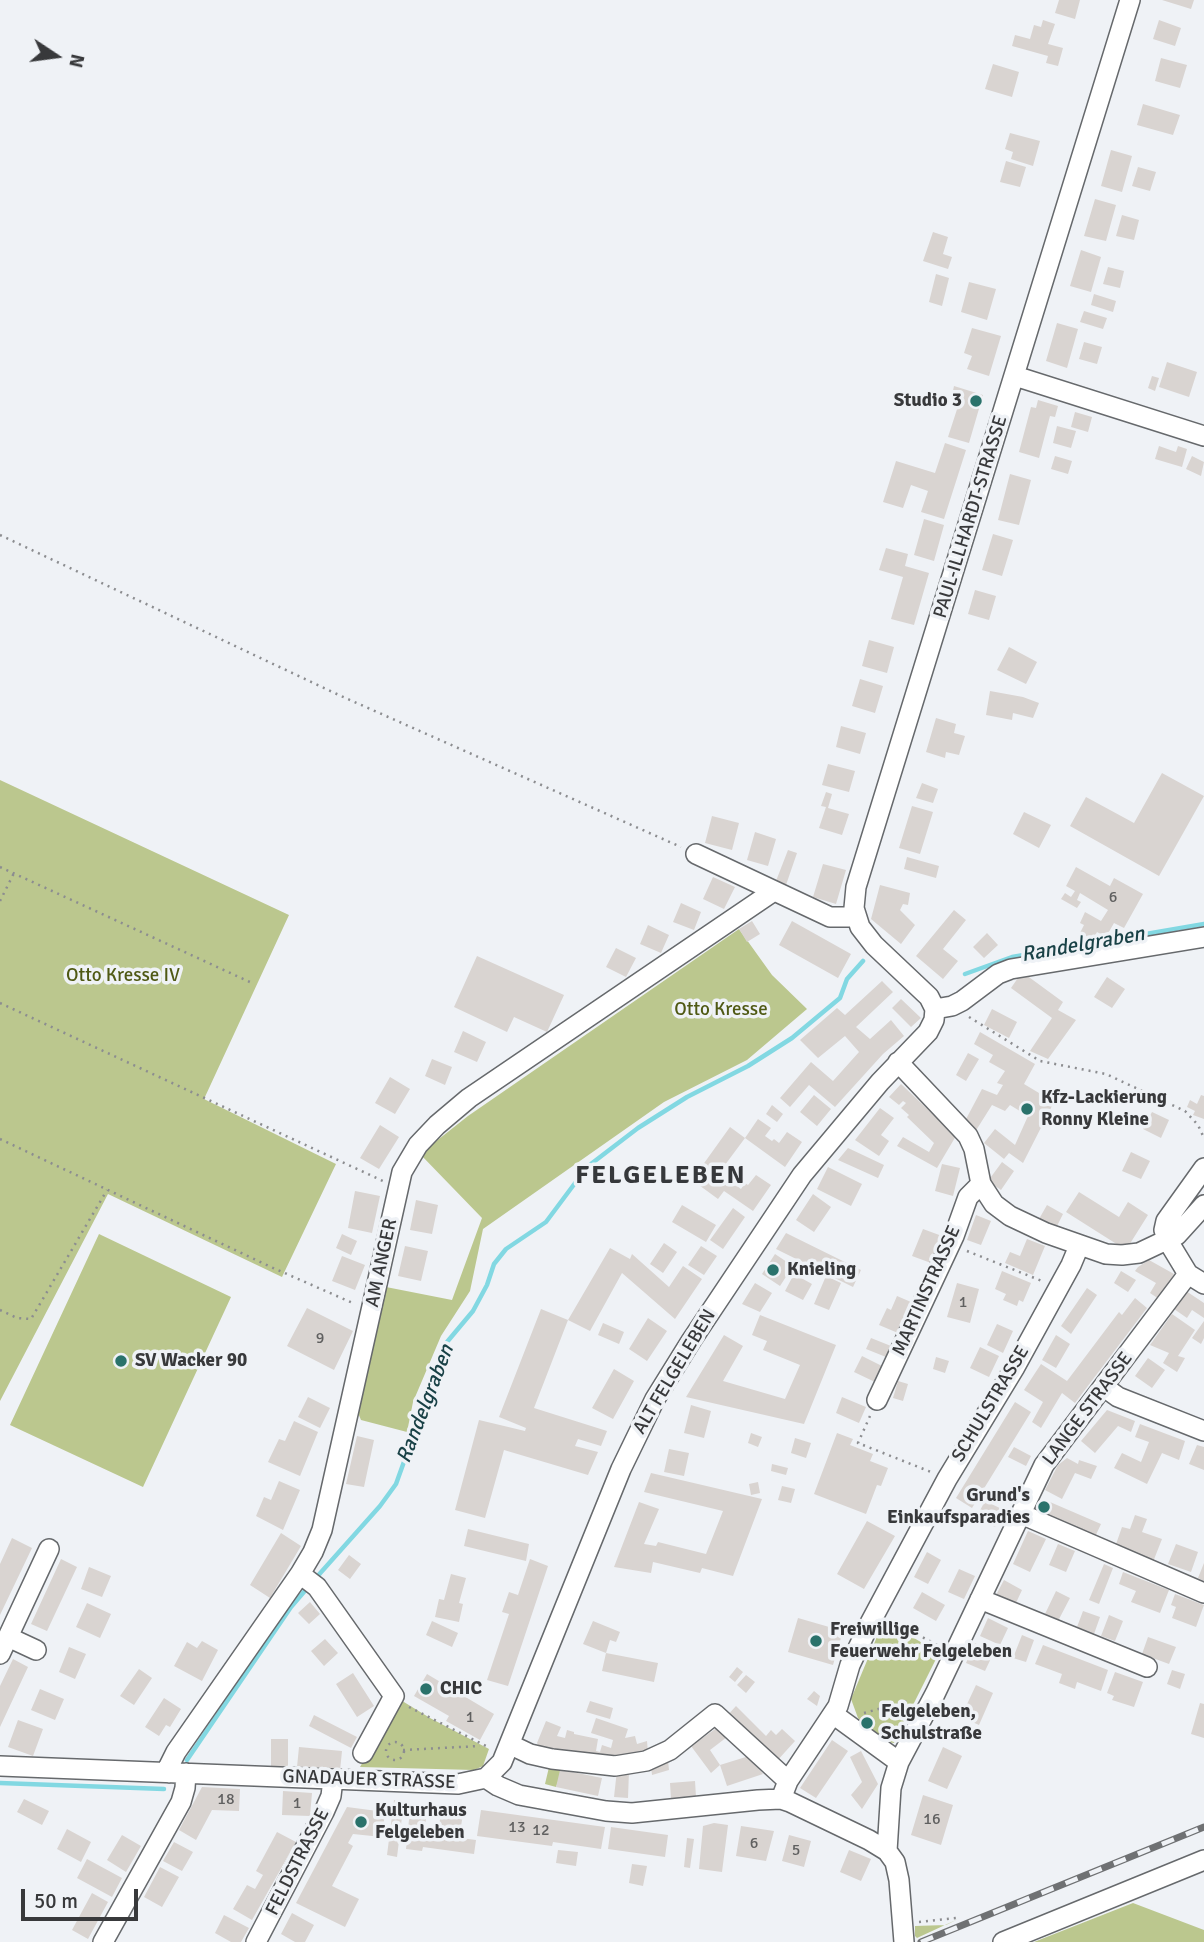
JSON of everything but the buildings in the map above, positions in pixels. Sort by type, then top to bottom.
[{"type":"street","name":"PAUL-ILLHARDT-STRASSE","points":[[856,917],[856,887],[1130,0]]},
{"type":"street","points":[[1015,376],[1204,436]]},
{"type":"street","points":[[695,854],[830,917],[856,917],[860,928],[874,945],[943,1007],[1011,969],[1204,937]]},
{"type":"street","name":"AM ANGER","points":[[103,1942],[181,1802],[185,1788],[170,1766],[176,1752],[300,1574],[322,1530],[402,1172],[418,1145],[436,1125],[469,1098],[774,891]]},
{"type":"street","name":"ALT FELGELEBEN","points":[[486,1778],[498,1768],[509,1749],[625,1459],[655,1399],[802,1175],[898,1062],[928,1032],[943,1007]]},
{"type":"street","points":[[898,1062],[968,1136],[974,1149],[981,1184],[994,1205],[1010,1216],[1079,1246],[1122,1255],[1139,1253],[1168,1241],[1202,1214]]},
{"type":"street","points":[[1168,1241],[1164,1230],[1166,1221],[1204,1168]]},
{"type":"street","name":"MARTINSTRASSE","points":[[877,1400],[950,1244],[968,1197],[981,1184]]},
{"type":"street","name":"LANGE STRASSE","points":[[904,1942],[899,1880],[895,1862],[887,1851],[891,1788],[899,1762],[935,1694],[1044,1465],[1104,1388],[1196,1279],[1168,1241]]},
{"type":"street","name":"SCHULSTRASSE","points":[[781,1800],[788,1781],[840,1718],[838,1706],[858,1646],[947,1479],[1015,1367],[1079,1246]]},
{"type":"street","points":[[1104,1388],[1118,1397],[1204,1432]]},
{"type":"street","points":[[1021,1514],[1204,1593]]},
{"type":"street","points":[[36,1650],[4,1645],[49,1549]]},
{"type":"street","points":[[300,1574],[317,1587],[394,1696],[363,1753]]},
{"type":"street","points":[[980,1599],[1147,1667]]},
{"type":"street","points":[[509,1749],[552,1759],[615,1766],[646,1761],[670,1750],[715,1714],[788,1781]]},
{"type":"street","points":[[840,1718],[899,1762]]},
{"type":"street","name":"GNADAUER STRASSE","points":[[0,1766],[458,1784],[486,1778]]},
{"type":"street","points":[[486,1778],[519,1794],[606,1811],[632,1813],[781,1800],[862,1836],[887,1851]]},
{"type":"street","name":"FELDSTRASSE","points":[[256,1942],[324,1812],[331,1796],[333,1779]]},
{"type":"street","points":[[1003,1942],[1204,1860]]},
{"type":"path","points":[[0,535],[341,696],[695,854]]},
{"type":"path","points":[[0,867],[252,984]]},
{"type":"path","points":[[0,901],[14,873]]},
{"type":"path","points":[[0,1003],[398,1189]]},
{"type":"path","points":[[943,1007],[1040,1061],[1106,1074],[1185,1111],[1198,1125],[1204,1138]]},
{"type":"path","points":[[0,1139],[258,1261],[371,1311]]},
{"type":"path","points":[[0,1310],[17,1318],[31,1319],[107,1190]]},
{"type":"path","points":[[950,1244],[1059,1287]]},
{"type":"path","points":[[877,1400],[858,1443],[947,1479]]},
{"type":"path","points":[[876,1612],[954,1654]]},
{"type":"path","points":[[840,1718],[935,1694]]},
{"type":"path","points":[[394,1696],[483,1746]]},
{"type":"path","points":[[394,1742],[401,1744],[403,1751],[401,1757],[395,1759],[388,1757],[386,1751],[388,1745],[394,1742]]},
{"type":"path","points":[[403,1751],[483,1746],[509,1749]]},
{"type":"path","points":[[913,1923],[956,1918]]},
{"type":"green space","name":"Otto Kresse IV","points":[[0,780],[289,915],[204,1099],[336,1164],[282,1277],[108,1194],[0,1401]]},
{"type":"green space","name":"Otto Kresse","points":[[739,929],[772,975],[807,1009],[747,1060],[664,1102],[483,1229],[470,1291],[441,1336],[413,1402],[407,1432],[361,1420],[356,1408],[386,1287],[452,1300],[482,1218],[420,1154],[468,1116]]},
{"type":"green space","name":"SV Wacker 90","points":[[99,1234],[231,1297],[143,1487],[10,1425]]},
{"type":"green space","points":[[884,1620],[939,1653],[894,1743],[880,1741],[858,1718],[851,1699]]},
{"type":"green space","points":[[399,1699],[489,1749],[483,1766],[474,1770],[360,1767]]},
{"type":"green space","points":[[550,1763],[565,1764],[556,1787],[545,1784]]},
{"type":"green space","points":[[1133,1903],[1204,1930],[1204,1942],[1034,1942]]},
{"type":"green space","points":[[945,1925],[917,1938],[915,1936],[915,1926]]},
{"type":"waterway","name":"Randelgraben","points":[[965,974],[1012,957],[1204,924]]},
{"type":"waterway","name":"Randelgraben","points":[[315,1579],[396,1484],[447,1342],[473,1311],[487,1285],[494,1264],[506,1249],[546,1222],[587,1167],[638,1128],[792,1038],[840,998],[847,979],[863,961]]},
{"type":"waterway","name":"Randelgraben","points":[[187,1760],[291,1607],[309,1586]]},
{"type":"waterway","name":"Randelgraben","points":[[0,1783],[164,1789]]},
{"type":"railway","points":[[921,1942],[1204,1827]]},
{"type":"place","name":"Studio 3","points":[[976,401]]},
{"type":"place","name":"Kfz-Lackierung Ronny Kleine","points":[[1027,1109]]},
{"type":"place","name":"Knieling","points":[[773,1270]]},
{"type":"place","name":"SV Wacker 90","points":[[121,1361]]},
{"type":"place","name":"Grund's Einkaufsparadies","points":[[1044,1507]]},
{"type":"place","name":"Freiwillige Feuerwehr Felgeleben","points":[[816,1641]]},
{"type":"place","name":"CHIC","points":[[426,1689]]},
{"type":"place","name":"Felgeleben, Schulstraße","points":[[867,1723]]},
{"type":"place","name":"Kulturhaus Felgeleben","points":[[361,1822]]},
{"type":"district","name":"FELGELEBEN","points":[[661,1176]]}]
